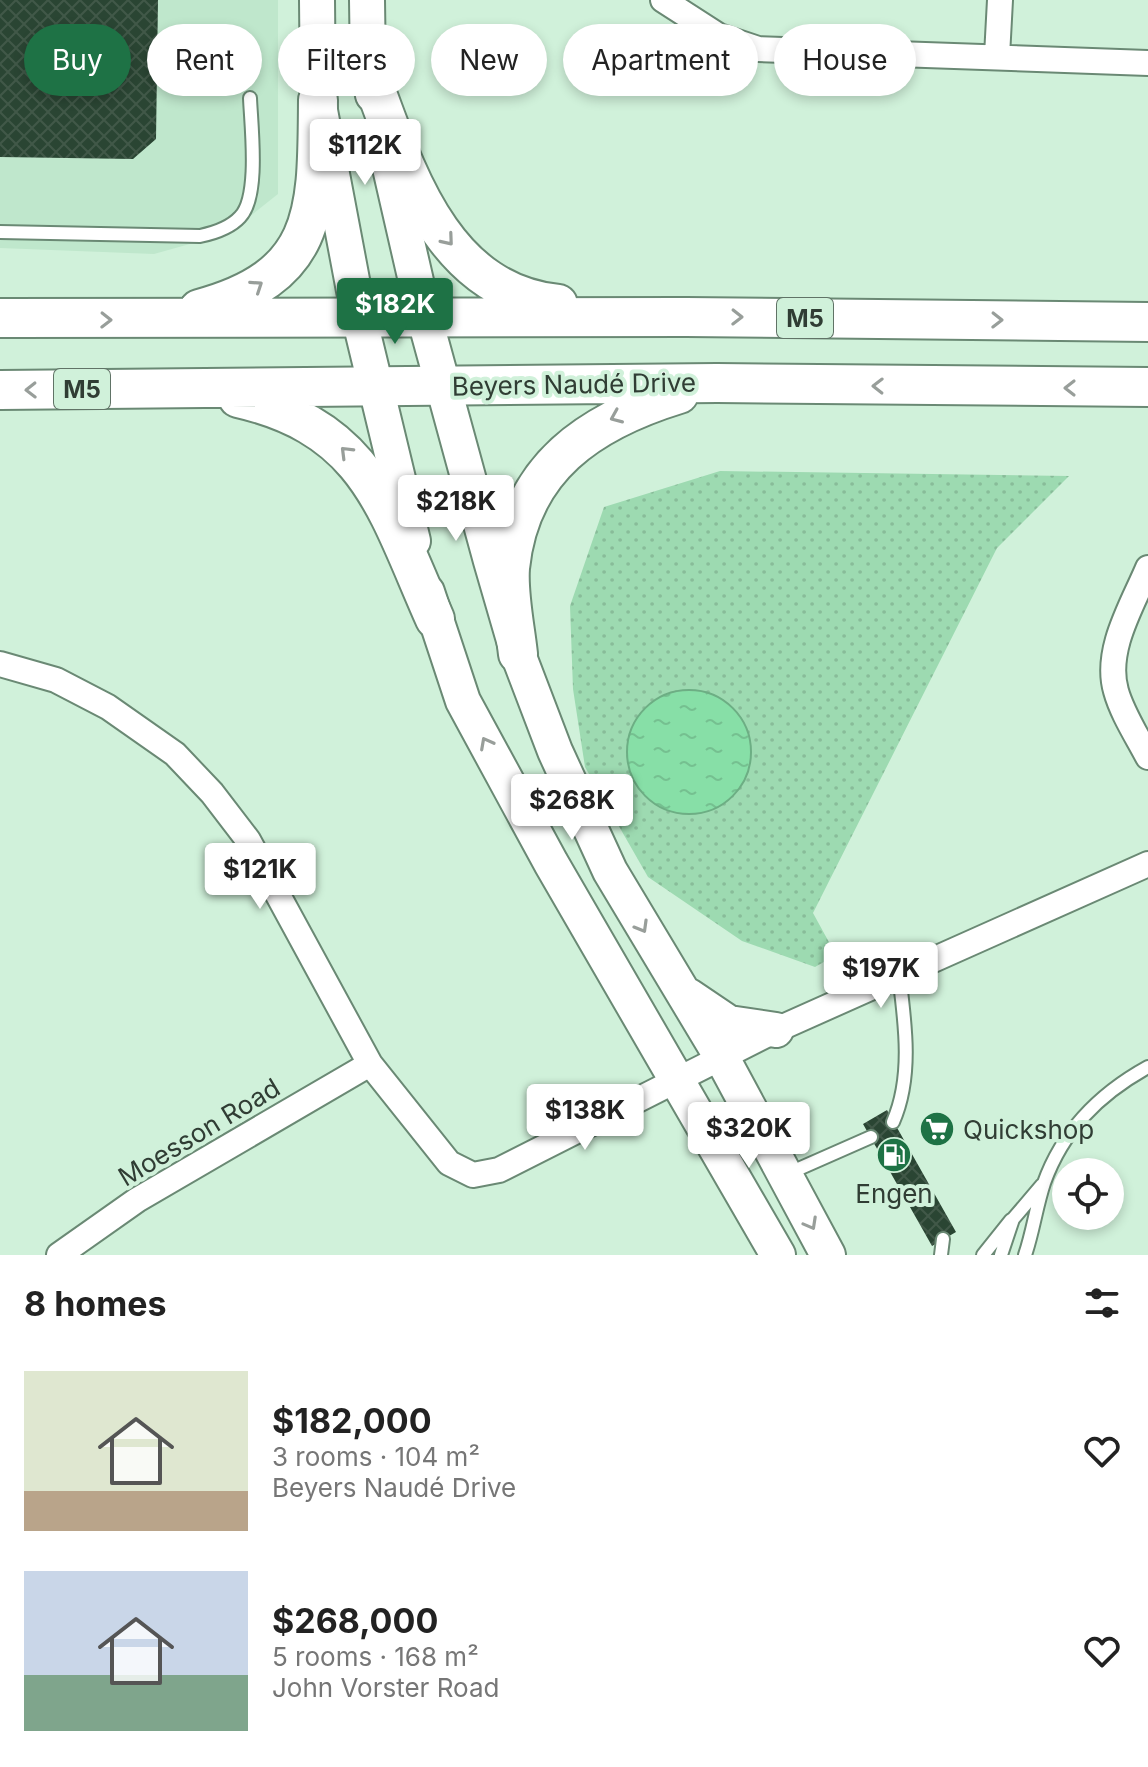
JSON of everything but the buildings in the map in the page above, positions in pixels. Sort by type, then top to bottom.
[{"type":"main road","points":[[158,320],[250,292],[279,270],[301,242],[315,198],[317,0]]},
{"type":"main road","points":[[367,0],[367,24]]},
{"type":"main road","points":[[374,96],[424,316],[518,654],[555,751],[610,871],[721,1056],[828,1255]]},
{"type":"main road","points":[[378,96],[416,195],[443,235],[480,271],[506,290],[542,302],[686,317]]},
{"type":"main road","points":[[318,100],[374,386],[435,619],[463,701],[550,877],[622,985],[778,1255]]},
{"type":"main road","name":"M5","points":[[0,318],[158,320],[424,316],[1148,322]]},
{"type":"main road","points":[[518,654],[510,569],[520,522],[536,487],[553,463],[603,423],[649,403],[717,383]]},
{"type":"main road","name":"Beyers Naudé Drive","points":[[0,390],[717,383],[956,388],[1148,387]]},
{"type":"main road","points":[[165,387],[276,407],[313,426],[348,451],[373,483],[435,619]]},
{"type":"main road","points":[[674,982],[706,1010],[729,1023],[776,1030]]},
{"type":"street","points":[[663,0],[719,36],[758,49],[1148,63]]},
{"type":"street","points":[[997,56],[1000,0]]},
{"type":"street","points":[[1148,568],[1114,653],[1112,675],[1116,694],[1148,757]]},
{"type":"street","points":[[0,664],[56,680],[108,707],[175,754],[212,793],[248,840],[370,1064],[449,1163],[473,1175],[499,1170],[776,1030],[1148,864]]},
{"type":"street","name":"Moesson Road","points":[[59,1255],[137,1200],[370,1064]]},
{"type":"lane","points":[[0,232],[200,236],[216,233],[243,215],[249,198],[250,98]]},
{"type":"lane","points":[[586,958],[622,985]]},
{"type":"lane","points":[[893,1122],[901,1103],[904,1075],[904,1017],[899,975]]},
{"type":"lane","points":[[983,1255],[997,1233],[1044,1183],[1070,1134],[1090,1107],[1121,1082],[1148,1067]]},
{"type":"lane","points":[[784,1176],[871,1137]]},
{"type":"lane","points":[[1025,1255],[1044,1183]]},
{"type":"lane","points":[[1001,1255],[1013,1219]]},
{"type":"lane","points":[[941,1255],[943,1239]]},
{"type":"shaded area","points":[[0,0],[278,0],[278,194],[229,233],[154,254],[0,248]]},
{"type":"shaded area","points":[[720,471],[1069,476],[997,548],[813,913],[836,955],[815,967],[742,941],[648,877],[585,767],[573,689],[570,606],[604,507]]},
{"type":"water","points":[[689,690],[713,695],[733,708],[746,728],[751,752],[746,776],[733,796],[713,809],[689,814],[665,809],[645,796],[632,776],[627,752],[632,728],[645,708],[665,695]]},
{"type":"place","name":"Quickshop","points":[[937,1129]]},
{"type":"place","name":"Engen","points":[[894,1155]]}]
